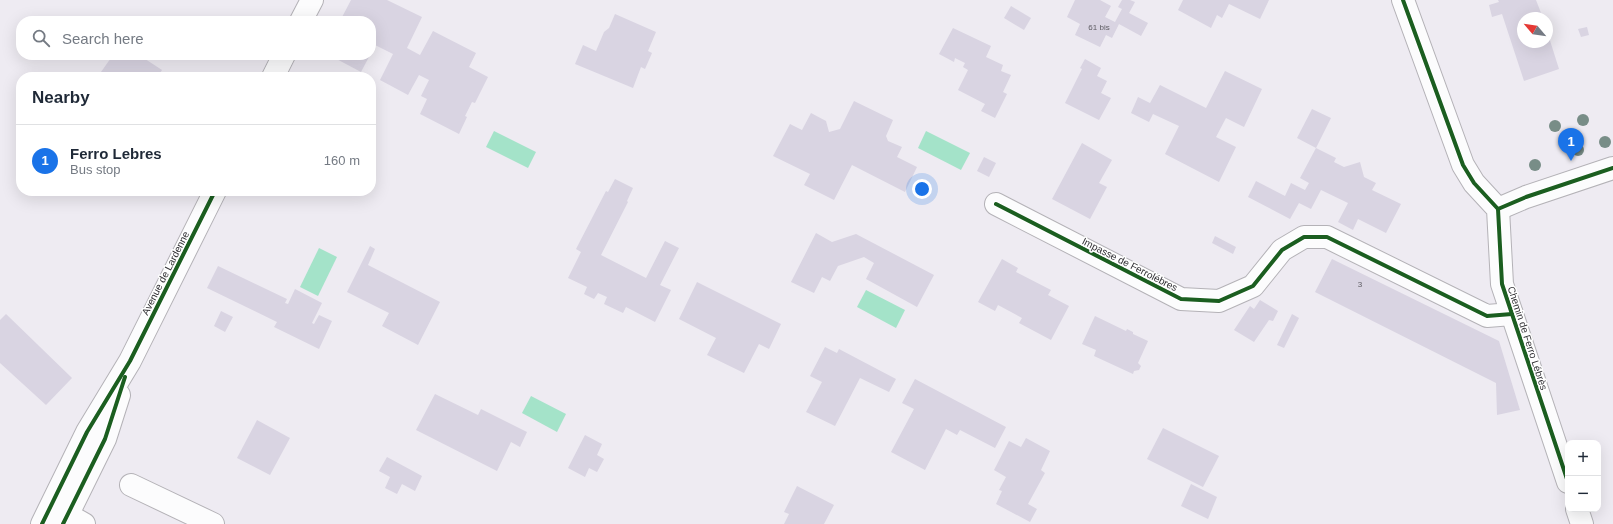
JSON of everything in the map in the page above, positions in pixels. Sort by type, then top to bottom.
[{"type":"street","points":[[304,16],[312,0]]},
{"type":"street","points":[[1403,0],[1463,165],[1474,183],[1498,209],[1526,197],[1613,168]]},
{"type":"street","points":[[276,72],[282,60]]},
{"type":"street","name":"Avenue de Lardenne","points":[[61,519],[105,439],[130,362],[213,196]]},
{"type":"street","name":"Impasse de Ferrolébres","points":[[996,204],[1181,299],[1219,301],[1253,286],[1282,250],[1304,236],[1327,237],[1487,316],[1512,314]]},
{"type":"street","name":"Chemin de Ferro Lébrès","points":[[1498,209],[1502,284],[1566,476]]},
{"type":"street","points":[[131,485],[213,524]]},
{"type":"street","points":[[1578,512],[1582,524]]},
{"type":"shaded area","points":[[494,131],[536,152],[528,168],[486,147]]},
{"type":"shaded area","points":[[926,131],[970,153],[961,170],[918,148]]},
{"type":"shaded area","points":[[319,248],[337,257],[318,296],[300,287]]},
{"type":"shaded area","points":[[866,290],[905,310],[896,328],[857,307]]},
{"type":"shaded area","points":[[531,396],[566,414],[557,432],[522,413]]},
{"type":"building","points":[[351,0],[387,0],[422,17],[407,48],[420,55],[433,31],[476,53],[469,67],[488,77],[475,103],[472,102],[465,116],[467,117],[459,134],[420,114],[427,99],[421,96],[429,80],[419,75],[408,95],[380,80],[393,54],[376,46],[376,16],[343,16]]},
{"type":"building","points":[[1075,0],[1100,0],[1111,6],[1105,17],[1115,22],[1122,9],[1118,7],[1122,0],[1130,0],[1135,2],[1129,13],[1148,23],[1141,36],[1119,24],[1112,38],[1106,35],[1100,47],[1075,35],[1080,24],[1067,17]]},
{"type":"building","points":[[1183,0],[1269,0],[1260,19],[1229,4],[1222,18],[1217,15],[1211,28],[1178,10]]},
{"type":"building","points":[[1498,0],[1536,0],[1541,12],[1517,12],[1517,48],[1552,48],[1559,69],[1524,81],[1502,14],[1492,17],[1489,5],[1499,2]]},
{"type":"building","points":[[1011,6],[1031,18],[1024,30],[1004,18]]},
{"type":"building","points":[[615,14],[656,32],[648,51],[652,53],[645,69],[641,67],[633,88],[575,64],[583,45],[596,51],[604,32],[609,28]]},
{"type":"building","points":[[1587,27],[1589,35],[1581,37],[1578,29]]},
{"type":"building","points":[[953,28],[991,46],[986,57],[1003,65],[1001,71],[1011,75],[1003,92],[1007,94],[995,118],[981,111],[985,104],[958,90],[968,70],[963,67],[965,63],[955,58],[954,62],[939,54]]},
{"type":"building","points":[[1085,59],[1101,68],[1097,76],[1107,81],[1101,93],[1111,98],[1099,120],[1065,103],[1082,69],[1080,68]]},
{"type":"building","points":[[109,60],[147,60],[162,70],[161,72],[101,72]]},
{"type":"building","points":[[338,60],[367,60],[361,72]]},
{"type":"building","points":[[1225,71],[1262,89],[1244,127],[1226,118],[1216,137],[1236,147],[1219,182],[1165,154],[1179,126],[1153,114],[1149,122],[1131,113],[1138,97],[1150,103],[1160,85],[1206,108]]},
{"type":"building","points":[[854,101],[893,120],[886,136],[888,141],[902,147],[897,157],[917,167],[905,192],[852,165],[834,200],[804,185],[810,174],[773,156],[790,124],[802,130],[811,113],[826,121],[829,132],[840,129]]},
{"type":"building","points":[[1312,109],[1331,118],[1316,148],[1297,138]]},
{"type":"building","points":[[1082,143],[1112,160],[1099,183],[1107,187],[1090,219],[1052,199]]},
{"type":"building","points":[[1316,148],[1336,158],[1334,162],[1344,167],[1360,162],[1364,177],[1376,183],[1372,190],[1401,204],[1386,233],[1358,219],[1353,230],[1338,222],[1348,203],[1321,190],[1311,209],[1299,203],[1290,219],[1248,197],[1256,181],[1285,196],[1291,183],[1305,190],[1309,183],[1300,178]]},
{"type":"building","points":[[984,157],[996,163],[989,177],[977,171]]},
{"type":"building","points":[[615,179],[633,188],[627,201],[628,202],[601,255],[646,278],[665,241],[679,248],[660,285],[671,290],[655,322],[626,307],[623,313],[604,304],[607,297],[598,293],[594,299],[584,294],[587,287],[568,278],[581,252],[576,249],[606,191],[608,192]]},
{"type":"building","points":[[816,233],[832,242],[856,234],[934,275],[917,307],[866,279],[874,263],[864,257],[838,266],[830,281],[822,277],[814,293],[791,282]]},
{"type":"building","points":[[1215,236],[1236,247],[1233,254],[1212,243]]},
{"type":"building","points":[[370,246],[375,249],[368,265],[440,302],[418,345],[382,326],[389,313],[347,292]]},
{"type":"building","points":[[1002,259],[1018,268],[1016,272],[1051,290],[1048,295],[1069,306],[1051,340],[1019,323],[1022,318],[998,305],[995,311],[978,302]]},
{"type":"building","points":[[1332,259],[1499,341],[1520,410],[1497,415],[1496,383],[1315,292]]},
{"type":"building","points":[[218,266],[287,299],[285,303],[288,304],[295,289],[322,303],[312,323],[314,324],[319,315],[332,321],[319,349],[274,327],[277,322],[207,288]]},
{"type":"building","points":[[697,282],[781,324],[769,349],[759,344],[744,373],[707,355],[716,338],[679,319]]},
{"type":"building","points":[[1260,300],[1278,311],[1273,321],[1269,320],[1254,342],[1234,330],[1250,306],[1254,309]]},
{"type":"building","points":[[221,311],[233,317],[225,332],[214,326]]},
{"type":"building","points":[[6,314],[72,378],[46,405],[0,363],[0,320]]},
{"type":"building","points":[[1292,314],[1299,318],[1284,348],[1277,345]]},
{"type":"building","points":[[1095,316],[1126,331],[1127,329],[1133,332],[1133,334],[1148,341],[1138,363],[1141,366],[1139,370],[1134,371],[1133,374],[1094,356],[1096,350],[1082,344]]},
{"type":"building","points":[[825,347],[837,353],[839,349],[896,379],[889,392],[860,378],[835,426],[806,412],[822,382],[810,376]]},
{"type":"building","points":[[915,379],[1006,427],[995,448],[960,430],[957,435],[946,429],[925,470],[891,452],[914,409],[902,403]]},
{"type":"building","points":[[435,394],[478,415],[481,409],[527,432],[520,447],[511,442],[497,471],[416,430]]},
{"type":"building","points":[[257,420],[290,438],[270,475],[237,458]]},
{"type":"building","points":[[1163,428],[1219,456],[1203,487],[1147,459]]},
{"type":"building","points":[[585,435],[602,444],[597,455],[604,459],[597,472],[589,468],[585,477],[568,468]]},
{"type":"building","points":[[1026,438],[1050,451],[1041,470],[1045,473],[1028,504],[1037,509],[1030,522],[996,504],[1002,491],[999,490],[1006,477],[994,470],[1009,441],[1021,447]]},
{"type":"building","points":[[387,457],[422,476],[415,491],[402,484],[397,494],[385,488],[390,477],[379,471]]},
{"type":"building","points":[[1191,484],[1217,497],[1208,519],[1181,506]]},
{"type":"building","points":[[797,486],[834,505],[824,524],[784,524],[789,514],[784,512]]},
{"type":"cycle path","points":[[1403,0],[1463,165],[1474,183],[1498,209],[1502,284],[1566,476]]},
{"type":"cycle path","points":[[1498,209],[1526,197],[1613,168]]},
{"type":"cycle path","points":[[42,524],[87,432],[130,361],[212,196]]},
{"type":"cycle path","points":[[996,204],[1181,299],[1219,301],[1253,286],[1282,250],[1304,237],[1327,237],[1487,316],[1512,314]]},
{"type":"cycle path","points":[[63,524],[105,439],[125,377]]},
{"type":"place","name":"Ferro Lebres","points":[[1571,161]]}]
